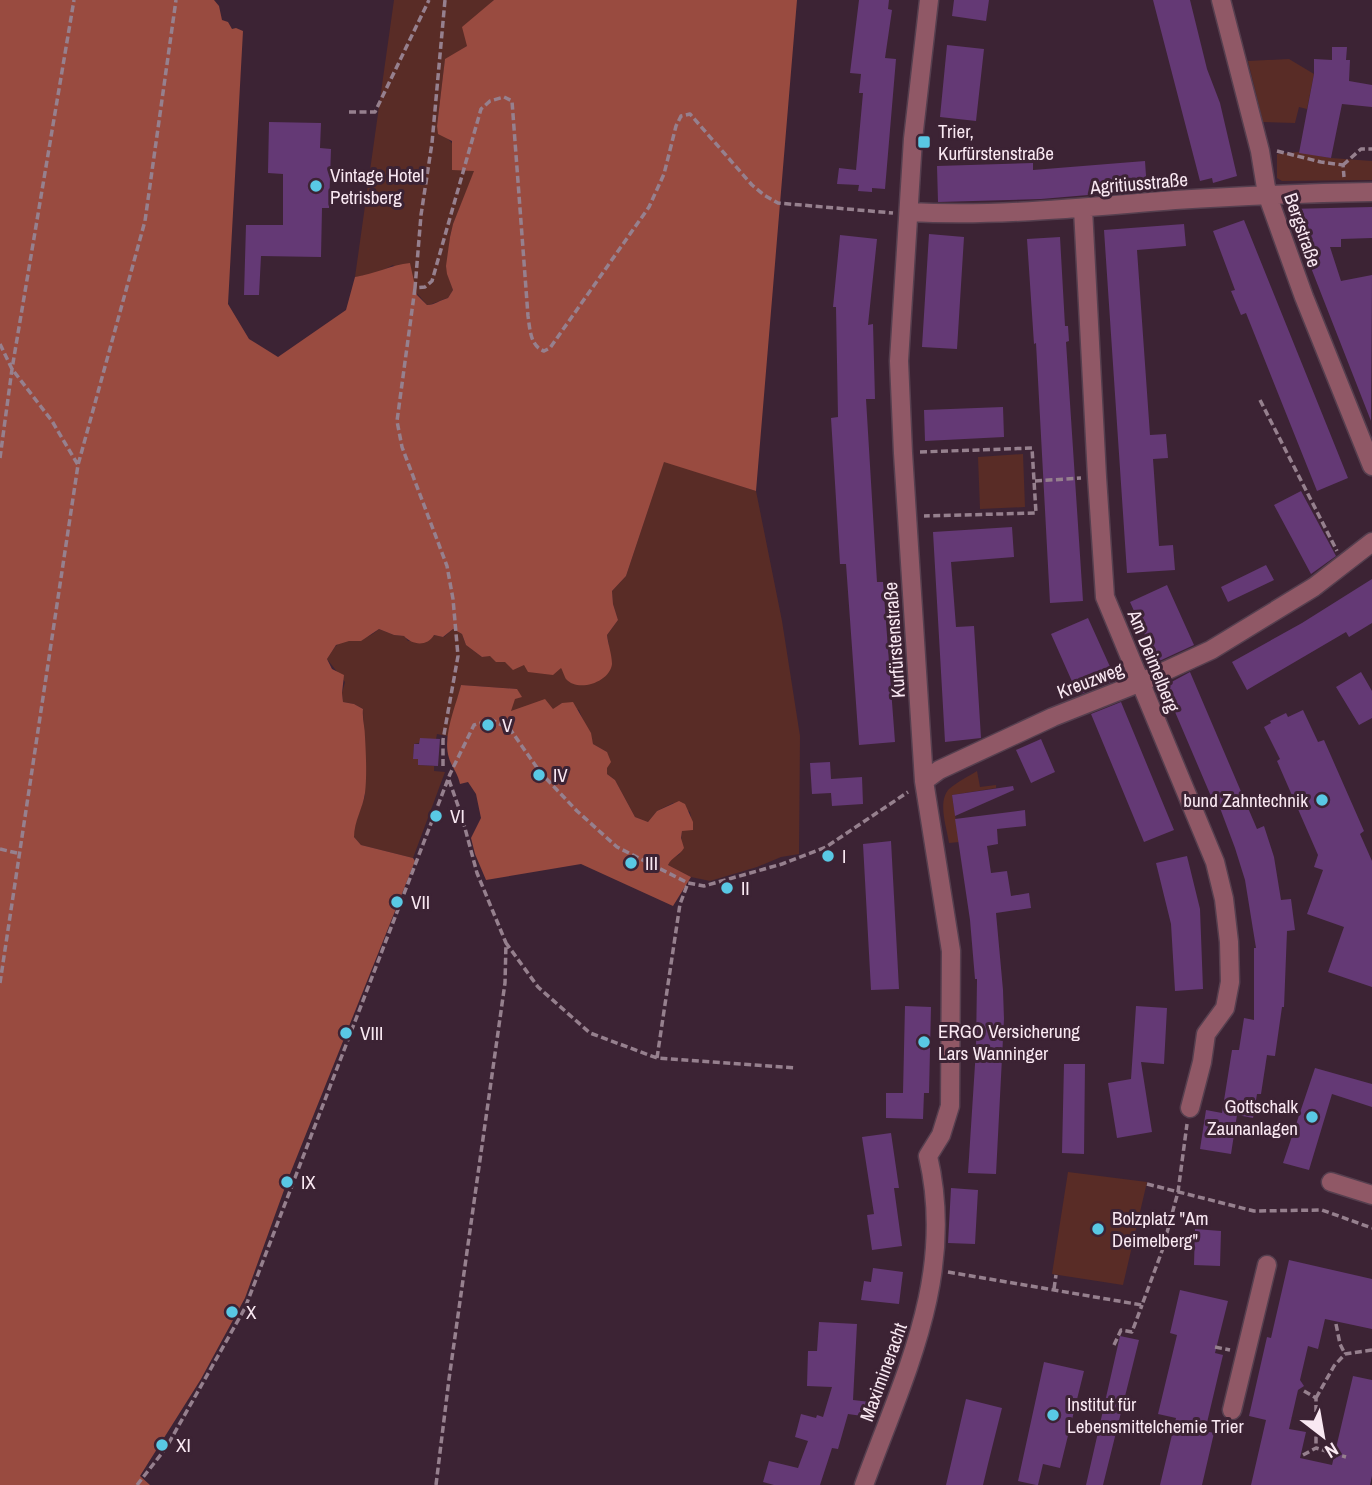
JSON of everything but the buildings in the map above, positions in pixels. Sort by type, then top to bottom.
[{"type":"street","name":"Kurfürstenstraße","points":[[929,0],[903,213],[899,361],[924,781],[951,951],[953,1009],[950,1106],[941,1135],[928,1156],[935,1184],[937,1227],[934,1271]]},
{"type":"street","name":"Bergstraße","points":[[1221,0],[1260,151],[1267,194],[1304,297],[1372,466]]},
{"type":"street","name":"Agritiusstraße","points":[[903,213],[988,214],[1267,194],[1372,192]]},
{"type":"street","name":"Am Deimelberg","points":[[1083,209],[1105,597],[1202,829],[1215,862],[1224,899],[1230,982],[1225,1008],[1206,1034],[1190,1108]]},
{"type":"street","name":"Kreuzweg","points":[[924,781],[939,770],[1053,717],[1139,683],[1228,640],[1303,594],[1372,542]]},
{"type":"street","points":[[1331,1182],[1372,1195]]},
{"type":"street","points":[[1232,1410],[1267,1265]]},
{"type":"street","name":"Maximineracht","points":[[864,1485],[910,1364],[924,1320],[934,1271]]},
{"type":"path","points":[[0,458],[12,369],[74,0]]},
{"type":"path","points":[[0,983],[78,465],[145,221],[176,0]]},
{"type":"path","points":[[349,112],[375,111],[429,0]]},
{"type":"path","points":[[443,768],[443,740],[458,656],[453,599],[447,566],[402,447],[397,421],[432,143],[445,0]]},
{"type":"path","points":[[415,288],[425,287],[432,281],[481,109],[490,101],[504,97],[512,101],[515,112],[528,316],[533,342],[537,348],[544,351],[550,348],[649,207],[664,174],[681,116],[690,114],[752,184],[778,203],[903,213]]},
{"type":"path","points":[[1260,151],[1273,150],[1321,162],[1343,164],[1361,149],[1372,149]]},
{"type":"path","points":[[1343,164],[1344,193]]},
{"type":"path","points":[[0,344],[12,369],[52,421],[78,465]]},
{"type":"path","points":[[1260,400],[1345,564]]},
{"type":"path","points":[[912,452],[1032,448],[1037,513],[918,516]]},
{"type":"path","points":[[1035,481],[1089,478]]},
{"type":"path","points":[[137,1485],[166,1448],[245,1308],[449,779],[474,725],[492,720],[510,729],[540,772],[577,811],[617,847],[688,883],[704,886],[794,860],[826,847],[924,781]]},
{"type":"path","points":[[449,779],[477,873],[506,943],[538,987],[590,1033],[657,1058],[796,1068]]},
{"type":"path","points":[[0,849],[21,854]]},
{"type":"path","points":[[657,1058],[680,904],[688,883]]},
{"type":"path","points":[[436,1485],[505,983],[506,943]]},
{"type":"path","points":[[1114,1345],[1121,1330],[1132,1332],[1162,1251],[1178,1192],[1190,1108]]},
{"type":"path","points":[[1147,1184],[1254,1211],[1322,1210],[1372,1228]]},
{"type":"path","points":[[934,1271],[1142,1305]]},
{"type":"path","points":[[1054,1289],[1056,1275]]},
{"type":"path","points":[[1336,1324],[1345,1354]]},
{"type":"path","points":[[1316,1448],[1316,1398],[1334,1366],[1345,1354],[1372,1350]]},
{"type":"path","points":[[1304,1391],[1316,1398]]},
{"type":"path","points":[[1303,1455],[1316,1448],[1346,1457]]},
{"type":"shaded area","points":[[0,0],[214,0],[219,6],[222,20],[228,22],[232,29],[243,31],[228,304],[249,339],[278,357],[346,310],[355,277],[410,263],[417,295],[427,305],[448,298],[453,290],[446,266],[450,237],[474,171],[452,170],[452,141],[438,134],[445,59],[467,46],[462,27],[494,0],[797,0],[756,491],[664,462],[626,576],[612,591],[618,620],[607,635],[612,664],[606,676],[593,684],[571,683],[561,668],[553,675],[528,672],[524,665],[513,670],[505,662],[496,662],[490,656],[482,657],[466,645],[462,634],[453,629],[443,637],[434,635],[424,643],[419,643],[379,629],[361,641],[336,645],[327,659],[332,669],[344,675],[343,702],[363,709],[366,786],[354,837],[361,845],[413,858],[415,861],[288,1179],[245,1298],[201,1379],[140,1476],[150,1485],[0,1485]]},
{"type":"shaded area","points":[[394,0],[494,0],[487,7],[467,46],[445,60],[437,126],[475,170],[450,237],[447,273],[453,290],[448,298],[427,305],[393,265],[378,273],[355,277]]},
{"type":"shaded area","points":[[1289,59],[1314,74],[1307,109],[1299,107],[1295,123],[1263,122],[1248,61]]},
{"type":"shaded area","points":[[1299,152],[1372,161],[1372,180],[1282,181],[1277,178],[1277,154]]},
{"type":"shaded area","points":[[1023,454],[1025,507],[980,509],[978,457]]},
{"type":"shaded area","points":[[664,461],[756,491],[782,621],[800,736],[799,854],[781,857],[710,881],[691,877],[668,865],[671,859],[680,854],[682,830],[693,830],[690,812],[673,803],[657,811],[648,822],[635,817],[615,780],[607,774],[607,752],[593,744],[579,710],[562,703],[553,710],[510,712],[517,689],[461,685],[448,736],[437,734],[436,739],[414,744],[413,758],[419,759],[418,765],[434,766],[434,771],[445,772],[413,858],[361,845],[354,837],[354,827],[365,796],[363,709],[343,702],[345,682],[327,659],[334,648],[342,642],[367,637],[379,629],[404,636],[408,641],[433,635],[444,637],[453,629],[462,634],[466,645],[482,657],[490,655],[505,662],[561,668],[609,645],[607,635],[618,620],[612,591],[626,576]]},
{"type":"shaded area","points":[[461,685],[517,689],[522,697],[515,699],[511,711],[545,699],[553,709],[562,703],[573,702],[591,733],[593,744],[607,752],[611,762],[607,774],[615,780],[635,817],[648,822],[657,811],[679,801],[685,804],[693,822],[693,830],[682,831],[684,848],[668,865],[691,877],[673,906],[581,864],[486,880],[471,838],[481,818],[476,794],[468,782],[460,784],[447,749],[450,721]]},
{"type":"shaded area","points":[[977,771],[980,787],[996,785],[996,788],[952,795],[959,842],[949,843],[943,808],[945,794],[952,786]]},
{"type":"shaded area","name":"Bolzplatz \"Am Deimelberg\"","points":[[1068,1172],[1147,1182],[1123,1285],[1052,1274]]},
{"type":"place","name":"Trier, Kurfürstenstraße","points":[[924,142]]},
{"type":"place","name":"Vintage Hotel Petrisberg","points":[[316,186]]},
{"type":"place","name":"V","points":[[488,725]]},
{"type":"place","name":"IV","points":[[539,775]]},
{"type":"place","name":"bund Zahntechnik","points":[[1322,800]]},
{"type":"place","name":"VI","points":[[436,816]]},
{"type":"place","name":"I","points":[[828,856]]},
{"type":"place","name":"III","points":[[631,863]]},
{"type":"place","name":"II","points":[[727,888]]},
{"type":"place","name":"VII","points":[[397,902]]},
{"type":"place","name":"VIII","points":[[346,1033]]},
{"type":"place","name":"ERGO Versicherung Lars Wanninger","points":[[924,1042]]},
{"type":"place","name":"Gottschalk Zaunanlagen","points":[[1312,1117]]},
{"type":"place","name":"IX","points":[[287,1182]]},
{"type":"place","name":"Bolzplatz \"Am Deimelberg\"","points":[[1098,1229]]},
{"type":"place","name":"X","points":[[232,1312]]},
{"type":"place","name":"Institut für Lebensmittelchemie Trier","points":[[1053,1415]]},
{"type":"place","name":"XI","points":[[162,1445]]}]
